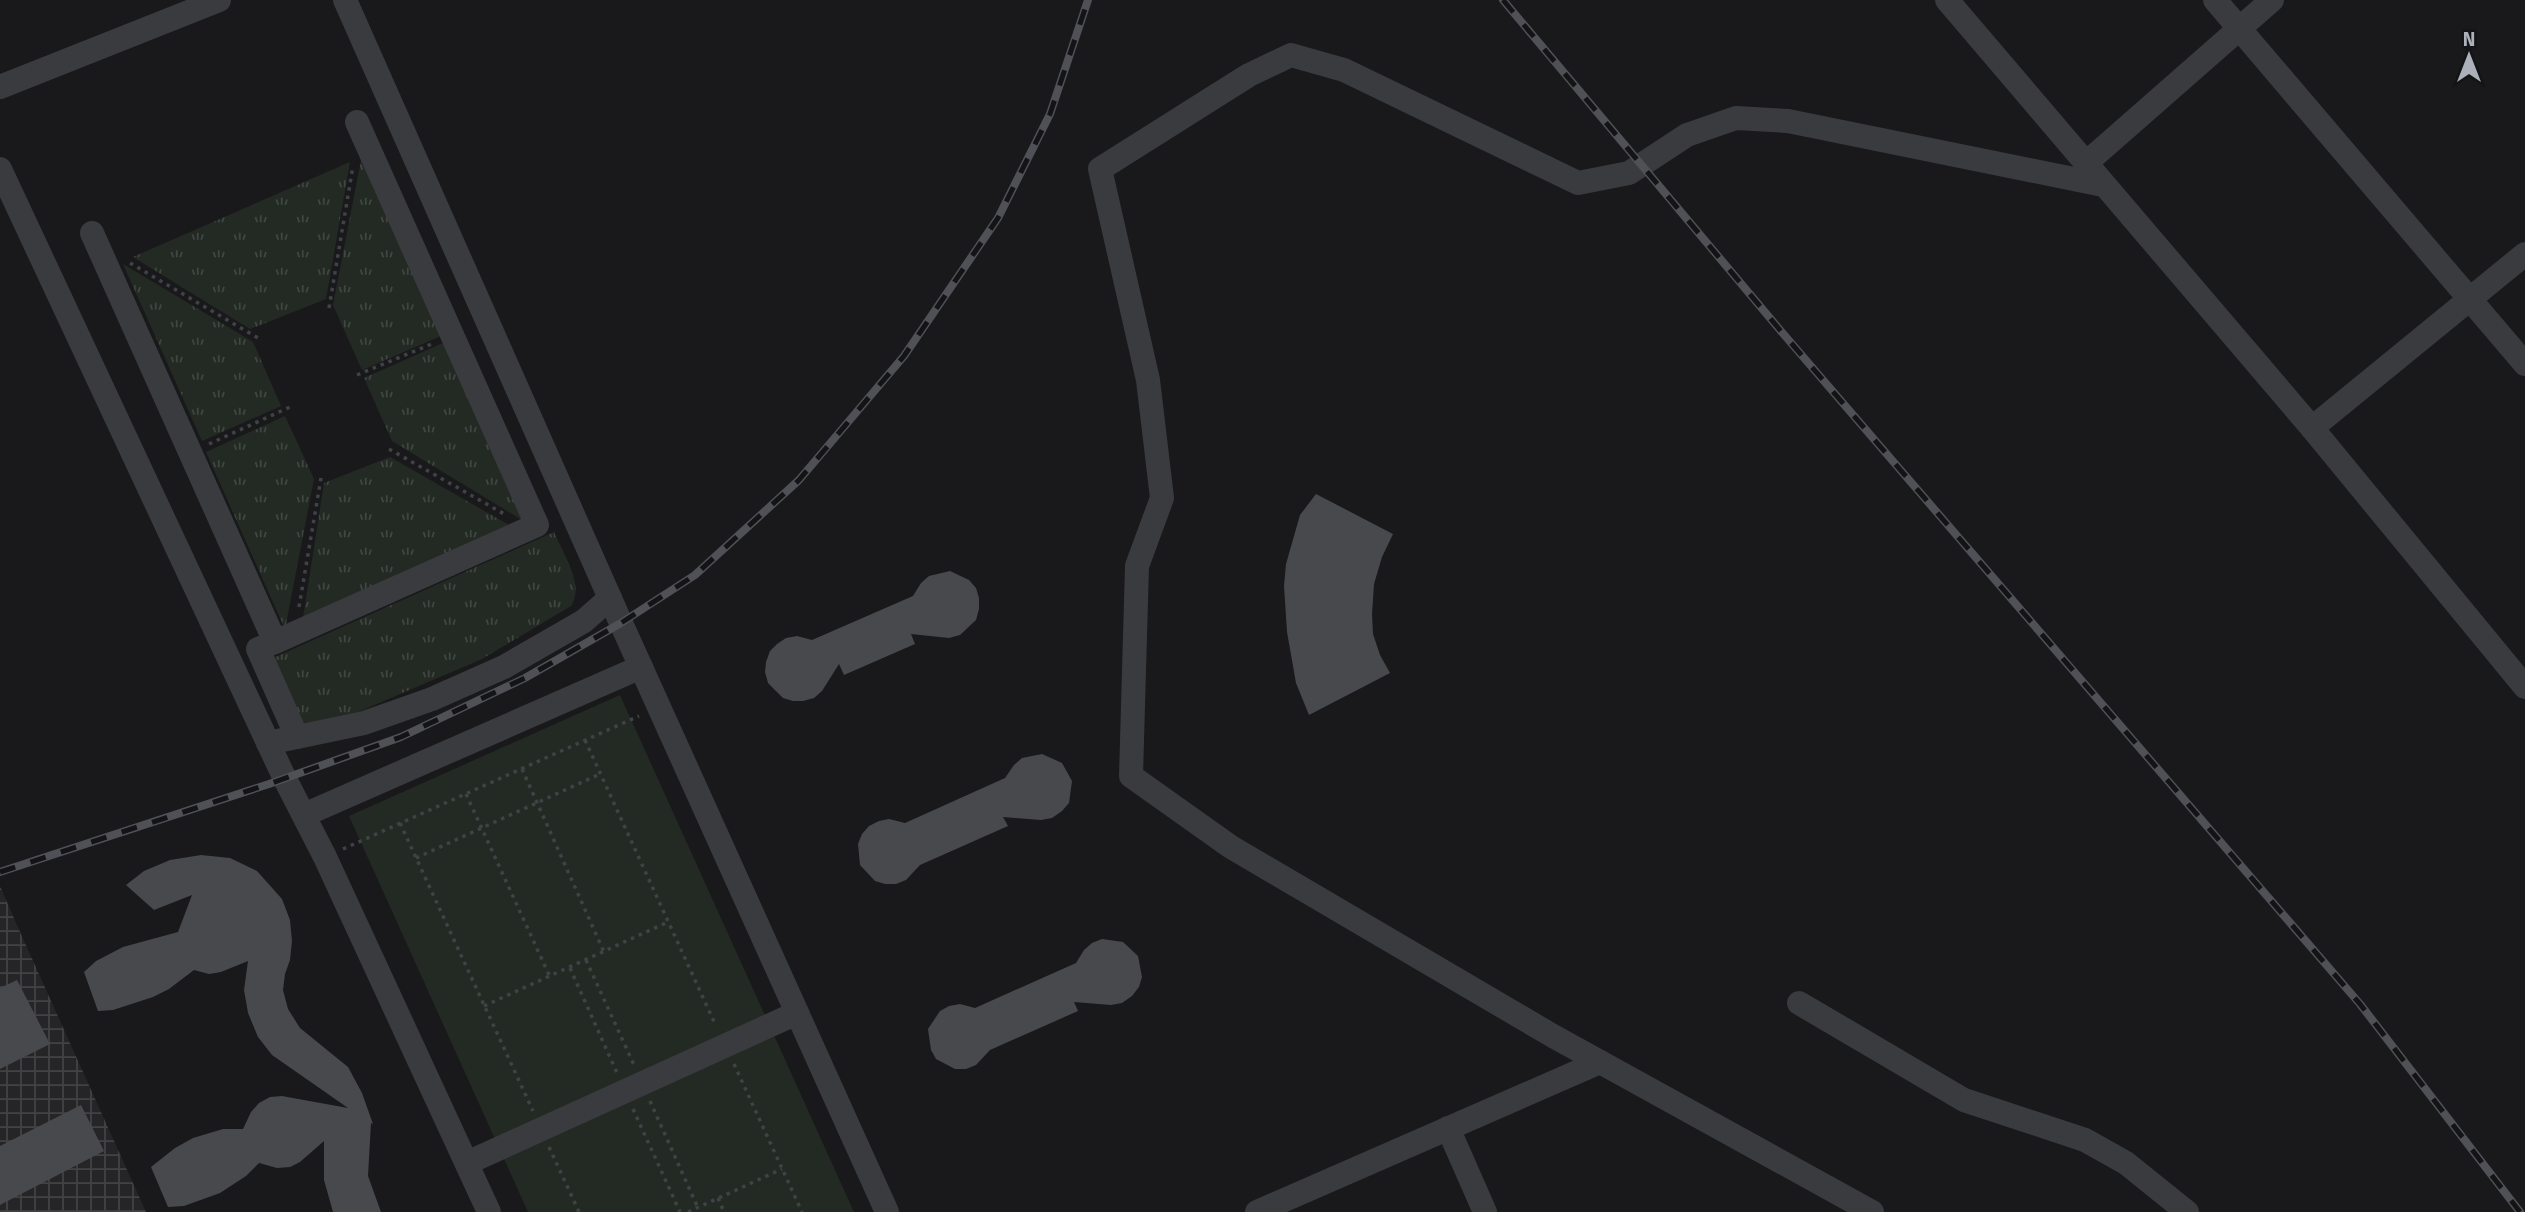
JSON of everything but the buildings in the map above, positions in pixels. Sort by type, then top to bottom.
[{"type":"street","points":[[0,87],[219,0]]},
{"type":"street","points":[[345,0],[603,604]]},
{"type":"street","points":[[1947,0],[2312,428],[2525,687]]},
{"type":"street","points":[[2215,0],[2525,364]]},
{"type":"street","points":[[2085,164],[2272,0]]},
{"type":"street","points":[[1872,1212],[1600,1062],[1231,847],[1131,776],[1137,566],[1162,498],[1148,380],[1100,169],[1249,75],[1291,55],[1344,70],[1578,183],[1629,173],[1687,135],[1736,118],[1788,121],[2103,185]]},
{"type":"street","points":[[358,126],[534,527]]},
{"type":"street","points":[[0,169],[268,743],[325,857],[489,1212]]},
{"type":"street","points":[[95,238],[190,452],[285,638]]},
{"type":"street","points":[[2312,428],[2525,254]]},
{"type":"street","points":[[297,737],[258,649],[558,517],[603,604],[641,667],[887,1212]]},
{"type":"street","points":[[268,743],[364,723],[432,699],[504,667],[584,621],[603,604]]},
{"type":"street","points":[[304,815],[641,667]]},
{"type":"street","points":[[1799,1003],[1964,1100],[2085,1140],[2126,1163],[2188,1212]]},
{"type":"street","points":[[467,1163],[797,1013]]},
{"type":"street","points":[[1257,1212],[1600,1062]]},
{"type":"street","points":[[1448,1128],[1485,1212]]},
{"type":"path","points":[[329,308],[358,126]]},
{"type":"path","points":[[95,238],[258,338]]},
{"type":"path","points":[[357,375],[452,335]]},
{"type":"path","points":[[190,452],[290,407]]},
{"type":"path","points":[[389,449],[534,527]]},
{"type":"path","points":[[285,638],[321,478]]},
{"type":"path","points":[[325,857],[659,706]]},
{"type":"path","points":[[585,740],[802,1212]]},
{"type":"path","points":[[522,769],[604,952]]},
{"type":"path","points":[[416,858],[600,774]]},
{"type":"path","points":[[466,793],[550,976]]},
{"type":"path","points":[[400,823],[579,1212]]},
{"type":"path","points":[[484,1006],[668,922]]},
{"type":"path","points":[[688,1212],[782,1169]]},
{"type":"path","points":[[718,1198],[724,1212]]},
{"type":"shaded area","points":[[0,886],[16,923],[146,1212],[0,1212]]},
{"type":"green space","points":[[362,155],[441,336],[362,370],[333,305]]},
{"type":"green space","points":[[350,162],[326,299],[250,329],[133,257]]},
{"type":"green space","points":[[123,264],[253,342],[281,406],[202,441]]},
{"type":"green space","points":[[443,343],[522,520],[392,441],[364,378]]},
{"type":"green space","points":[[285,416],[314,479],[285,629],[206,452]]},
{"type":"green space","points":[[390,457],[516,529],[303,618],[324,483]]},
{"type":"green space","points":[[554,532],[574,579],[575,597],[571,606],[482,659],[358,712],[305,723],[300,720],[271,659]]},
{"type":"green space","points":[[620,695],[854,1212],[528,1212],[349,816]]},
{"type":"railway","points":[[0,872],[269,784],[401,737],[525,678],[621,623],[695,575],[799,480],[904,356],[998,218],[1050,114],[1088,0]]},
{"type":"railway","points":[[1503,0],[1780,330],[2360,1004],[2520,1212]]}]
